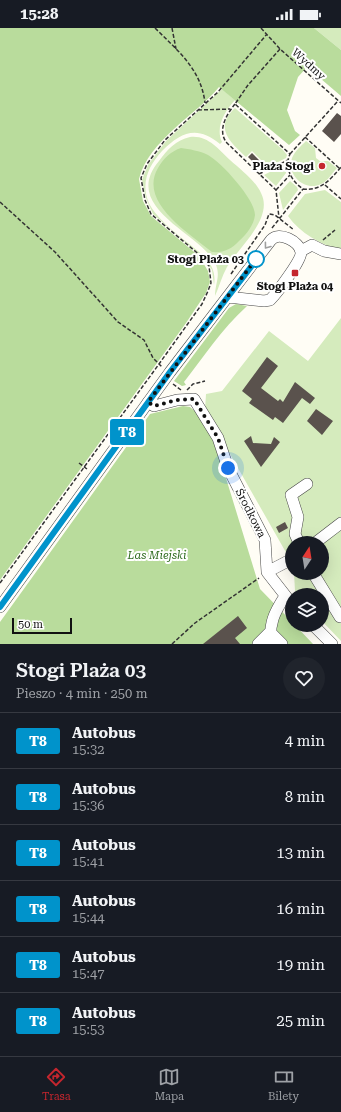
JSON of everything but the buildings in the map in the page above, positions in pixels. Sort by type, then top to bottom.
[{"type":"street","points":[[0,607],[170,372],[273,238],[284,236],[298,247],[301,252]]},
{"type":"street","points":[[228,297],[264,301],[270,300],[299,260],[301,252],[312,245],[324,250],[341,254]]},
{"type":"street","name":"Środkowa","points":[[148,402],[154,406],[177,400],[194,399],[218,438],[228,468],[265,540],[267,572]]},
{"type":"street","points":[[296,536],[298,517],[291,495],[307,484]]},
{"type":"street","points":[[324,536],[341,523]]},
{"type":"street","points":[[285,562],[267,572],[285,595]]},
{"type":"street","points":[[317,580],[340,617]]},
{"type":"street","points":[[271,644],[270,632],[274,613],[285,605]]},
{"type":"street","points":[[258,644],[270,632]]},
{"type":"street","points":[[270,632],[282,644]]},
{"type":"street","points":[[320,632],[332,644]]},
{"type":"path","points":[[155,28],[189,62],[202,83],[205,104]]},
{"type":"path","points":[[172,28],[176,49]]},
{"type":"path","name":"Wydmy","points":[[261,28],[280,49],[341,103]]},
{"type":"path","points":[[0,583],[202,304],[211,283],[209,266],[202,257],[151,214],[145,200],[141,178],[147,164],[165,140],[218,92],[267,34]]},
{"type":"path","points":[[279,218],[276,190],[227,143],[224,138],[223,124],[231,109],[248,85],[280,49]]},
{"type":"path","points":[[305,137],[340,168],[325,185],[315,189],[303,189],[290,175],[288,160],[290,154],[305,137],[338,101]]},
{"type":"path","points":[[235,104],[290,154]]},
{"type":"path","points":[[198,110],[231,109]]},
{"type":"path","points":[[259,174],[288,160]]},
{"type":"path","points":[[276,190],[290,175]]},
{"type":"path","points":[[325,185],[341,199]]},
{"type":"path","points":[[279,218],[303,189]]},
{"type":"path","points":[[0,202],[55,252],[118,322],[144,340],[153,358],[170,372]]},
{"type":"path","points":[[231,274],[264,227],[270,214],[279,218]]},
{"type":"path","points":[[318,247],[335,230]]},
{"type":"path","points":[[184,392],[193,384],[205,381]]},
{"type":"path","points":[[172,644],[195,623],[267,572]]},
{"type":"green space","points":[[0,28],[314,28],[341,50],[341,96],[307,67],[298,77],[287,110],[295,131],[300,135],[289,145],[219,87],[209,98],[162,140],[152,152],[144,165],[139,179],[143,201],[151,216],[199,256],[208,271],[210,282],[206,293],[186,323],[0,580]]},
{"type":"green space","points":[[314,28],[341,28],[341,50]]},
{"type":"green space","points":[[222,89],[235,100],[225,114],[220,125],[220,136],[222,142],[220,144],[204,134],[197,133],[183,135],[176,139],[157,156],[153,162],[145,187],[148,201],[152,209],[165,224],[204,256],[209,262],[214,273],[214,285],[212,270],[205,259],[153,214],[146,198],[142,180],[148,165],[166,141]]},
{"type":"green space","points":[[235,108],[283,150],[287,155],[286,158],[260,171],[265,164],[252,151],[246,157],[230,141],[227,135],[225,122]]},
{"type":"green space","points":[[190,137],[202,138],[217,147],[255,184],[261,193],[264,203],[263,212],[259,222],[227,267],[215,296],[218,273],[212,258],[164,216],[154,204],[149,191],[150,177],[162,157],[180,140]]},
{"type":"green space","points":[[306,141],[315,148],[316,158],[320,161],[328,161],[337,168],[326,181],[315,186],[303,184],[294,176],[292,170],[292,158],[296,151]]},
{"type":"green space","points":[[181,148],[202,152],[214,159],[229,173],[244,191],[254,208],[255,215],[249,230],[236,244],[227,250],[212,252],[191,236],[169,216],[160,205],[155,193],[154,181],[158,168],[168,156]]},
{"type":"green space","points":[[283,165],[286,167],[286,173],[276,186],[264,175]]},
{"type":"green space","points":[[290,181],[297,187],[298,190],[283,210],[279,193]]},
{"type":"green space","points":[[325,190],[341,202],[341,250],[333,248],[312,238],[299,228],[288,216],[305,194]]},
{"type":"green space","points":[[236,304],[247,306],[237,315],[214,343],[184,382],[186,385],[182,386],[174,381],[229,308]]},
{"type":"green space","points":[[341,318],[341,641],[329,628],[329,588],[295,588],[294,580],[329,580],[329,536],[285,536],[285,551],[205,410],[206,394],[222,391],[269,331],[308,361]]},
{"type":"green space","name":"Las Miejski","points":[[183,406],[190,407],[197,413],[214,439],[260,589],[285,615],[285,632],[302,632],[313,644],[0,644],[0,622],[150,414]]},
{"type":"bus line","name":"T8","points":[[0,607],[170,372],[257,259]]},
{"type":"place","name":"Plaża Stogi","points":[[322,166]]},
{"type":"place","name":"Stogi Plaża 03","points":[[256,259]]},
{"type":"place","name":"Stogi Plaża 04","points":[[295,273]]},
{"type":"route","points":[[228,468],[218,438],[194,399],[177,400],[154,406],[148,402],[256,259]]}]
